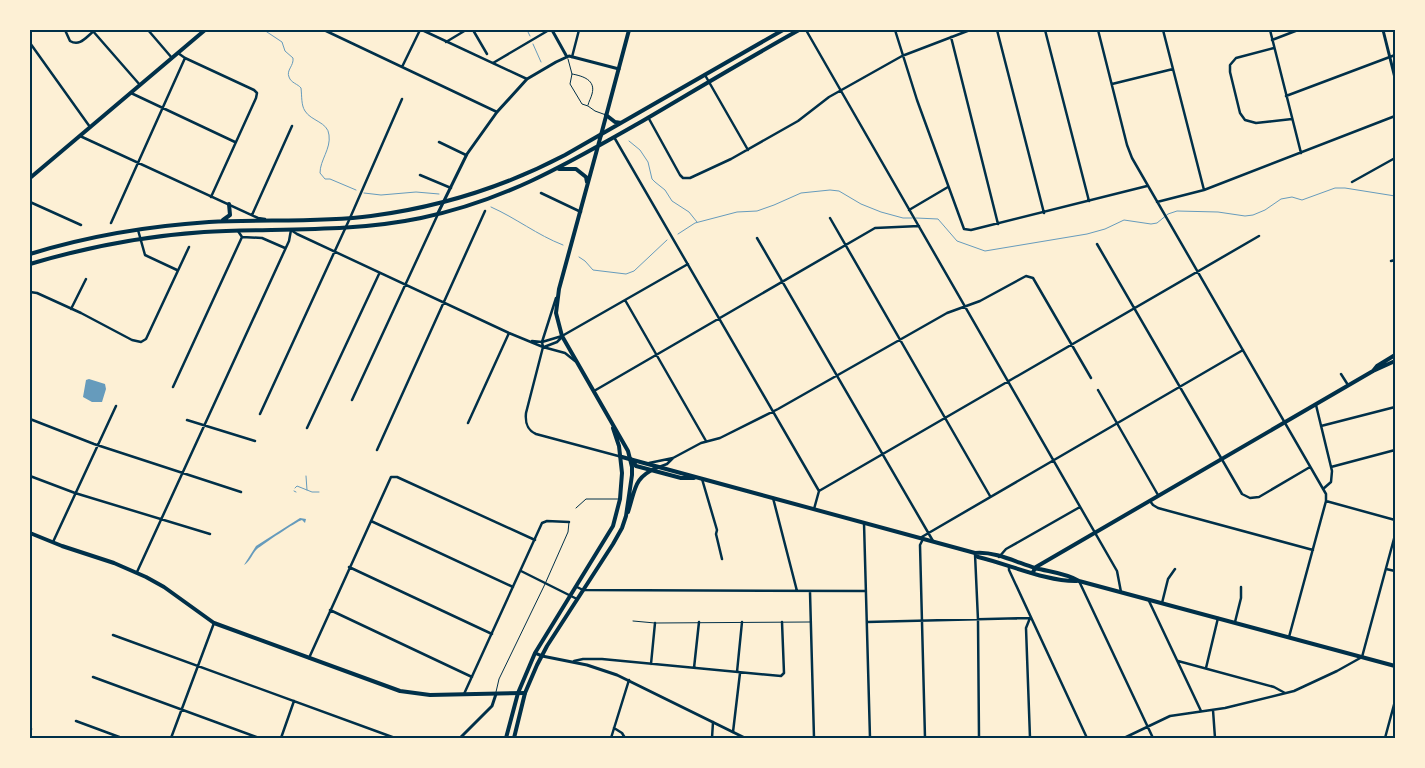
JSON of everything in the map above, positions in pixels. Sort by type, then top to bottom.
[{"type":"main road","points":[[30,178],[205,30]]},
{"type":"main road","points":[[629,30],[559,289],[556,313],[562,336],[636,466],[688,479],[696,478]]},
{"type":"main road","points":[[30,254],[105,235],[138,230],[220,222],[350,218],[401,212],[480,192],[544,166],[783,30]]},
{"type":"main road","points":[[30,264],[74,252],[184,234],[345,228],[384,224],[438,214],[506,193],[557,169],[799,30]]},
{"type":"main road","points":[[606,115],[615,122],[621,123]]},
{"type":"main road","points":[[557,169],[576,169],[586,177],[588,184]]},
{"type":"main road","points":[[220,222],[230,215],[229,204]]},
{"type":"main road","points":[[1373,371],[1395,356]]},
{"type":"main road","points":[[1033,572],[1035,568],[1158,495],[1373,371],[1395,361]]},
{"type":"main road","points":[[506,738],[518,693],[535,653],[611,531],[620,498],[622,457],[617,438],[608,417]]},
{"type":"main road","points":[[622,457],[975,553],[981,552],[1035,568],[1071,576],[1080,581],[1395,666]]},
{"type":"main road","points":[[626,516],[632,475],[631,459]]},
{"type":"main road","points":[[514,738],[525,693],[542,656],[613,544],[626,516],[638,480],[658,467]]},
{"type":"main road","points":[[30,533],[137,572],[164,587],[214,622],[408,693],[430,695],[525,693]]},
{"type":"main road","points":[[975,553],[978,557],[1033,572],[1069,581],[1080,581]]},
{"type":"street","points":[[66,30],[70,41],[76,44],[93,31],[140,85]]},
{"type":"street","points":[[148,30],[172,58]]},
{"type":"street","points":[[324,30],[497,112]]},
{"type":"street","points":[[402,67],[421,30],[527,79]]},
{"type":"street","points":[[446,42],[466,30]]},
{"type":"street","points":[[473,30],[487,54]]},
{"type":"street","points":[[492,63],[550,30],[567,57]]},
{"type":"street","points":[[572,56],[579,30]]},
{"type":"street","points":[[806,30],[1117,571],[1120,592]]},
{"type":"street","points":[[895,30],[902,56],[964,229],[971,230],[998,224],[1147,186]]},
{"type":"street","points":[[648,118],[683,178],[690,178],[748,150],[798,121],[823,101],[902,56],[970,30]]},
{"type":"street","points":[[997,30],[1044,212]]},
{"type":"street","points":[[1045,30],[1089,201]]},
{"type":"street","points":[[1098,30],[1130,152],[1147,186],[1326,494],[1326,501],[1289,637]]},
{"type":"street","points":[[1163,30],[1204,190]]},
{"type":"street","points":[[1270,30],[1301,153]]},
{"type":"street","points":[[1272,40],[1298,30]]},
{"type":"street","points":[[1383,30],[1395,78]]},
{"type":"street","points":[[951,37],[998,224]]},
{"type":"street","points":[[30,43],[90,127]]},
{"type":"street","points":[[1274,48],[1236,58],[1230,65],[1240,112],[1245,120],[1253,124],[1292,119]]},
{"type":"street","points":[[178,52],[185,58],[256,92],[256,98],[211,196]]},
{"type":"street","points":[[1286,96],[1395,55]]},
{"type":"street","points":[[352,400],[466,155],[497,112],[527,79],[567,57],[572,56],[619,68]]},
{"type":"street","points":[[111,223],[185,58]]},
{"type":"street","points":[[1112,84],[1173,69]]},
{"type":"street","points":[[705,75],[748,150]]},
{"type":"street","points":[[131,93],[235,142]]},
{"type":"street","points":[[260,414],[402,99]]},
{"type":"street","points":[[1157,202],[1204,190],[1395,116]]},
{"type":"street","points":[[252,215],[292,126]]},
{"type":"street","points":[[80,136],[252,215],[271,221]]},
{"type":"street","points":[[614,137],[819,490],[814,509]]},
{"type":"street","points":[[439,142],[466,155]]},
{"type":"street","points":[[1352,182],[1395,158]]},
{"type":"street","points":[[420,175],[451,188]]},
{"type":"street","points":[[909,210],[948,187]]},
{"type":"street","points":[[542,193],[580,212]]},
{"type":"street","points":[[30,202],[81,225]]},
{"type":"street","points":[[377,450],[485,211]]},
{"type":"street","points":[[830,218],[990,497]]},
{"type":"street","points":[[593,391],[875,228],[918,224]]},
{"type":"street","points":[[138,230],[145,255],[177,270]]},
{"type":"street","points":[[137,572],[285,248],[291,230],[379,274],[509,333],[543,347],[565,353],[578,364]]},
{"type":"street","points":[[238,231],[242,237]]},
{"type":"street","points":[[819,490],[1259,236]]},
{"type":"street","points":[[242,237],[262,238],[285,248]]},
{"type":"street","points":[[173,386],[242,237]]},
{"type":"street","points":[[757,238],[933,541]]},
{"type":"street","points":[[1097,244],[1240,491],[1248,497],[1259,497],[1310,467]]},
{"type":"street","points":[[30,292],[37,293],[141,342],[146,339],[189,247]]},
{"type":"street","points":[[530,341],[542,342],[562,336],[688,264]]},
{"type":"street","points":[[307,428],[379,274]]},
{"type":"street","points":[[642,463],[654,463],[673,458],[706,441],[720,438],[774,411],[946,313],[989,297],[1028,276],[1033,278],[1091,378]]},
{"type":"street","points":[[71,309],[86,279]]},
{"type":"street","points":[[559,289],[542,342],[543,347],[526,413],[526,424],[533,433],[622,457]]},
{"type":"street","points":[[625,300],[706,441]]},
{"type":"street","points":[[468,423],[509,333]]},
{"type":"street","points":[[543,347],[557,342],[562,336]]},
{"type":"street","points":[[925,738],[920,546],[922,538],[1243,350]]},
{"type":"street","points":[[1341,374],[1348,386]]},
{"type":"street","points":[[1098,390],[1158,495]]},
{"type":"street","points":[[1316,404],[1331,467],[1331,482],[1324,488]]},
{"type":"street","points":[[53,542],[116,406]]},
{"type":"street","points":[[1321,426],[1395,408]]},
{"type":"street","points":[[30,419],[98,446],[241,492]]},
{"type":"street","points":[[186,420],[205,424],[255,441]]},
{"type":"street","points":[[1331,467],[1395,450]]},
{"type":"street","points":[[658,467],[667,464],[673,458]]},
{"type":"street","points":[[30,476],[76,493],[210,534]]},
{"type":"street","points":[[310,658],[390,477],[400,478],[535,540]]},
{"type":"street","points":[[702,479],[717,530],[716,534],[722,559]]},
{"type":"street","points":[[774,498],[797,591]]},
{"type":"street","points":[[1150,500],[1158,508],[1313,550]]},
{"type":"street","points":[[1326,501],[1395,520]]},
{"type":"street","points":[[999,557],[1006,550],[1080,507]]},
{"type":"street","points":[[371,521],[513,587]]},
{"type":"street","points":[[464,694],[544,522],[569,522]]},
{"type":"street","points":[[864,523],[870,738]]},
{"type":"street","points":[[1124,738],[1170,716],[1213,710],[1286,693],[1337,671],[1362,657],[1395,535]]},
{"type":"street","points":[[975,553],[978,620],[979,738]]},
{"type":"street","points":[[1009,565],[1009,570],[1030,618],[1087,738]]},
{"type":"street","points":[[349,567],[492,634]]},
{"type":"street","points":[[1162,603],[1169,577],[1175,569]]},
{"type":"street","points":[[1386,569],[1395,571]]},
{"type":"street","points":[[521,571],[577,599]]},
{"type":"street","points":[[1080,581],[1153,738]]},
{"type":"street","points":[[576,587],[583,590],[866,591]]},
{"type":"street","points":[[1235,623],[1241,598],[1241,587]]},
{"type":"street","points":[[810,592],[814,738]]},
{"type":"street","points":[[1148,599],[1200,711]]},
{"type":"street","points":[[330,610],[472,677]]},
{"type":"street","points":[[867,622],[1030,618]]},
{"type":"street","points":[[1030,618],[1026,628],[1030,738]]},
{"type":"street","points":[[1206,668],[1218,618]]},
{"type":"street","points":[[171,738],[214,622]]},
{"type":"street","points":[[694,668],[699,622]]},
{"type":"street","points":[[733,732],[742,622]]},
{"type":"street","points":[[574,661],[594,659],[782,676],[784,666],[782,622]]},
{"type":"street","points":[[652,664],[655,623]]},
{"type":"street","points":[[113,635],[394,738]]},
{"type":"street","points":[[535,653],[605,670],[745,738]]},
{"type":"street","points":[[1177,661],[1274,687],[1286,693]]},
{"type":"street","points":[[93,677],[259,738]]},
{"type":"street","points":[[611,738],[629,680]]},
{"type":"street","points":[[460,738],[492,706],[496,693]]},
{"type":"street","points":[[281,738],[294,701]]},
{"type":"street","points":[[1385,738],[1390,726],[1395,701]]},
{"type":"street","points":[[1213,710],[1215,738]]},
{"type":"street","points":[[76,721],[122,738]]},
{"type":"street","points":[[712,738],[713,722]]},
{"type":"street","points":[[614,728],[622,733],[625,738]]},
{"type":"lane","points":[[567,57],[572,74],[570,84],[575,94],[582,104],[606,115]]},
{"type":"lane","points":[[572,74],[587,78],[592,84],[593,91],[588,106]]},
{"type":"lane","points":[[576,508],[586,499],[620,498]]},
{"type":"lane","points":[[496,693],[499,679],[568,532],[569,522]]},
{"type":"lane","points":[[633,621],[655,623],[811,622]]},
{"type":"water","points":[[89,379],[105,384],[106,389],[102,402],[92,402],[83,397],[86,380]]},
{"type":"water","points":[[300,518],[306,519],[305,523],[302,520],[299,521],[265,543],[257,549],[244,565],[256,546]]},
{"type":"waterway","points":[[264,30],[282,42],[285,51],[293,58],[288,75],[291,81],[301,88],[304,109],[311,117],[323,124],[328,131],[329,140],[320,173],[325,179],[330,179],[356,190]]},
{"type":"waterway","points":[[527,30],[530,36]]},
{"type":"waterway","points":[[533,44],[541,62]]},
{"type":"waterway","points":[[629,141],[640,150],[648,162],[652,179],[665,190],[672,201],[689,212],[697,222]]},
{"type":"waterway","points":[[916,218],[938,219],[957,241],[985,251],[1087,234],[1105,229],[1124,220],[1151,224],[1157,223],[1168,214],[1177,211],[1253,215],[1265,210],[1281,199],[1292,197],[1302,200],[1335,188],[1395,196]]},
{"type":"waterway","points":[[678,234],[695,223],[737,212],[757,211],[801,193],[830,190],[839,191],[861,204],[881,212],[903,218],[912,218]]},
{"type":"waterway","points":[[364,193],[381,195],[416,192],[439,194]]},
{"type":"waterway","points":[[491,207],[563,245]]},
{"type":"waterway","points":[[579,257],[593,270],[626,274],[634,271],[667,240]]},
{"type":"waterway","points":[[306,476],[307,490]]},
{"type":"waterway","points":[[295,488],[297,486],[312,492],[319,492]]}]
